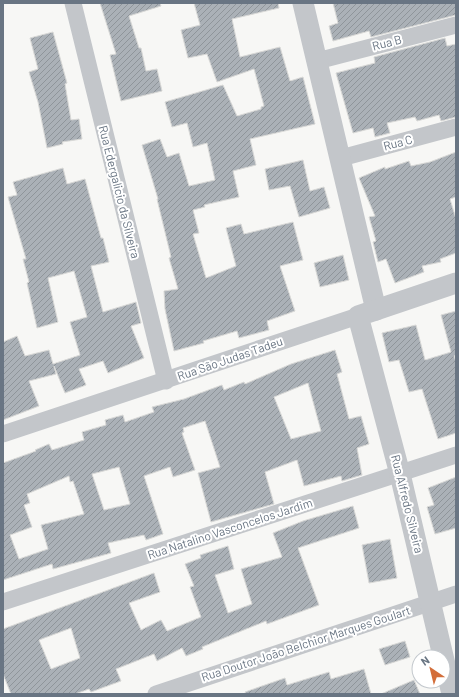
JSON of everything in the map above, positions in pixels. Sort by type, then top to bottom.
[{"type":"street","name":"Rua Edergalicio da Silveira","points":[[73,3],[166,381]]},
{"type":"street","name":"Rua Alfredo Silveira","points":[[303,3],[341,158],[367,313],[400,474],[452,694]]},
{"type":"street","name":"Rua B","points":[[317,61],[456,24]]},
{"type":"street","name":"Rua C","points":[[341,158],[456,127]]},
{"type":"street","name":"Rua São Judas Tadeu","points":[[3,434],[166,381],[456,282]]},
{"type":"street","name":"Rua Natalino Vasconcelos Jardim","points":[[3,602],[456,455]]},
{"type":"street","name":"Rua Doutor João Belchior Marques Goulart","points":[[156,694],[456,594]]},
{"type":"building","points":[[100,3],[160,3],[161,6],[129,16],[139,48],[141,48],[146,71],[157,69],[162,91],[121,101],[110,55],[116,54]]},
{"type":"building","points":[[194,3],[278,3],[279,8],[232,19],[240,57],[280,47],[290,81],[303,77],[315,124],[250,139],[256,165],[233,171],[239,197],[204,205],[205,207],[193,210],[199,233],[193,234],[206,278],[236,266],[226,228],[241,224],[244,234],[293,222],[303,260],[280,266],[295,311],[267,321],[269,330],[239,338],[237,331],[203,341],[204,343],[174,351],[165,309],[164,291],[178,289],[169,258],[171,257],[158,199],[142,145],[160,139],[167,157],[179,153],[189,186],[215,180],[207,143],[193,147],[187,123],[172,127],[165,102],[223,85],[237,116],[261,109],[261,107],[264,106],[254,69],[217,82],[207,54],[188,58],[181,30],[200,25]]},
{"type":"building","points":[[333,3],[456,3],[456,15],[371,37],[369,31],[333,41],[329,26],[338,23]]},
{"type":"building","points":[[53,32],[67,83],[65,84],[71,120],[79,119],[82,139],[62,142],[63,144],[47,148],[38,102],[29,72],[38,69],[30,38]]},
{"type":"building","points":[[445,38],[447,46],[456,44],[456,117],[441,121],[439,115],[417,121],[415,117],[387,123],[390,133],[375,137],[373,128],[353,133],[336,73],[375,63],[374,57]]},
{"type":"building","points":[[456,152],[456,197],[450,199],[456,219],[456,253],[440,259],[441,262],[422,266],[424,272],[395,283],[386,259],[378,262],[373,242],[376,241],[369,217],[375,216],[359,178],[385,167],[385,169],[409,161],[411,166],[430,162]]},
{"type":"building","points":[[303,160],[310,191],[324,187],[330,208],[299,217],[290,186],[269,190],[265,169]]},
{"type":"building","points":[[63,168],[67,184],[85,179],[101,238],[103,238],[109,262],[91,266],[103,312],[136,302],[141,323],[131,326],[144,358],[108,373],[103,361],[79,369],[86,385],[65,393],[54,366],[56,374],[29,381],[39,406],[3,420],[3,342],[17,336],[25,356],[49,350],[53,364],[80,355],[70,322],[87,317],[74,271],[48,278],[58,322],[37,328],[27,283],[29,282],[23,259],[26,259],[8,197],[17,195],[13,182]]},
{"type":"building","points":[[343,255],[349,280],[320,287],[314,263]]},
{"type":"building","points":[[456,311],[456,355],[454,356],[456,362],[456,433],[438,439],[422,389],[409,392],[399,360],[389,362],[382,333],[416,325],[425,360],[451,352],[441,315]]},
{"type":"building","points":[[335,350],[342,372],[337,374],[349,419],[361,416],[369,444],[357,448],[362,475],[342,481],[341,476],[304,486],[297,460],[265,472],[274,504],[211,522],[198,473],[220,467],[205,421],[183,428],[184,432],[182,433],[195,470],[173,477],[170,467],[144,476],[163,534],[146,540],[144,535],[108,543],[111,553],[53,569],[52,564],[3,580],[3,463],[36,451],[35,450],[49,444],[52,450],[84,440],[82,432],[106,425],[105,420],[123,415],[125,422],[154,412],[152,407],[184,399],[222,385],[224,390],[244,382],[245,384],[291,364]],"holes":[[[308,383],[321,431],[291,439],[274,397]],[[119,467],[130,504],[104,510],[92,474]],[[69,476],[70,482],[73,481],[84,514],[41,525],[48,549],[19,559],[10,535],[32,527],[24,505],[30,503],[27,494]]]},
{"type":"building","points":[[456,477],[456,528],[435,534],[427,507],[434,505],[428,488]]},
{"type":"building","points":[[353,506],[359,528],[298,548],[319,605],[267,624],[266,621],[202,647],[203,649],[186,656],[182,648],[157,661],[154,654],[116,669],[121,681],[91,692],[89,689],[75,694],[11,694],[3,674],[3,629],[154,573],[160,592],[129,603],[141,630],[161,620],[167,631],[201,617],[190,587],[194,586],[185,564],[201,558],[200,555],[228,546],[234,569],[215,575],[228,613],[252,604],[241,569],[282,557],[273,533],[303,521]],"holes":[[[71,628],[80,658],[51,669],[39,640]]]},
{"type":"building","points":[[390,539],[397,578],[369,583],[362,545]]},
{"type":"building","points":[[405,641],[410,657],[385,665],[379,649]]},
{"type":"building","points":[[364,669],[371,694],[246,694],[245,692],[285,678],[287,685],[329,672],[331,679]]},
{"type":"building","points":[[411,681],[411,689],[418,689],[420,694],[381,694]]}]
